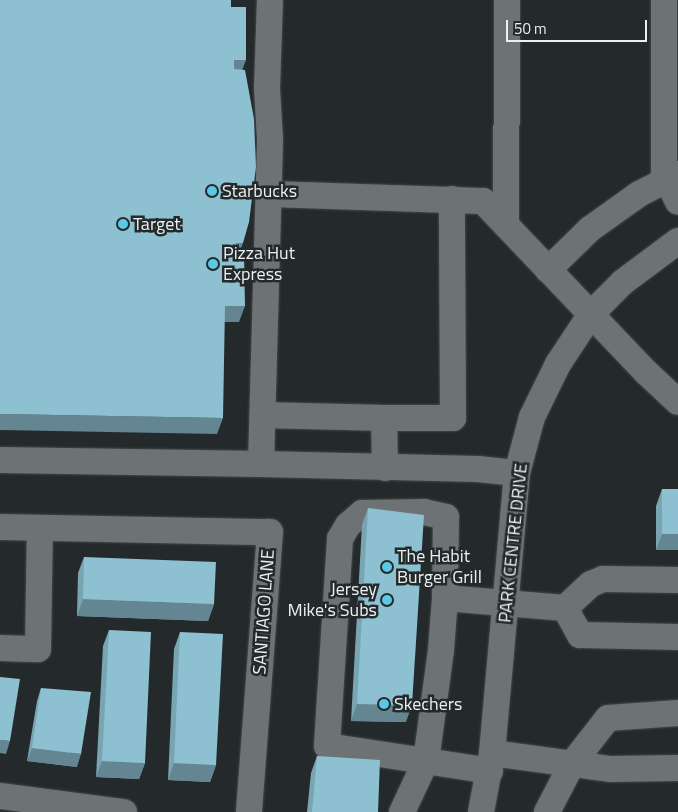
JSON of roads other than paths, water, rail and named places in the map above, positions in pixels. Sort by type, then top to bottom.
[{"type":"street","points":[[261,464],[270,139],[267,89],[270,0]]},
{"type":"street","points":[[506,225],[508,0]]},
{"type":"street","points":[[548,270],[590,229],[639,194],[675,186],[664,173],[664,0]]},
{"type":"street","points":[[268,194],[483,201],[678,402]]},
{"type":"street","points":[[263,415],[453,418],[452,199]]},
{"type":"street","name":"PARK CENTRE DRIVE","points":[[481,812],[491,762],[517,473],[532,418],[558,364],[591,314],[623,282],[678,241]]},
{"type":"street","points":[[384,418],[384,468]]},
{"type":"street","points":[[0,460],[478,469],[517,473]]},
{"type":"street","points":[[402,812],[426,761],[441,650],[445,598],[446,518],[424,512],[362,513],[348,525],[340,539],[327,746],[426,761],[572,764],[611,769],[678,768]]},
{"type":"street","name":"SANTIAGO LANE","points":[[0,527],[270,532],[250,812]]},
{"type":"street","points":[[0,648],[38,649],[40,528]]},
{"type":"street","points":[[445,598],[565,608],[591,584],[603,579],[678,580]]},
{"type":"street","points":[[565,608],[580,635],[678,637]]},
{"type":"street","points":[[547,812],[572,764],[608,718],[678,713]]},
{"type":"street","points":[[0,796],[124,812]]},
{"type":"place","name":"Starbucks","points":[[212,191]]},
{"type":"place","name":"Target","points":[[123,224]]},
{"type":"place","name":"Pizza Hut Express","points":[[213,264]]},
{"type":"place","name":"The Habit Burger Grill","points":[[387,567]]},
{"type":"place","name":"Jersey Mike's Subs","points":[[387,600]]},
{"type":"place","name":"Skechers","points":[[384,704]]}]
